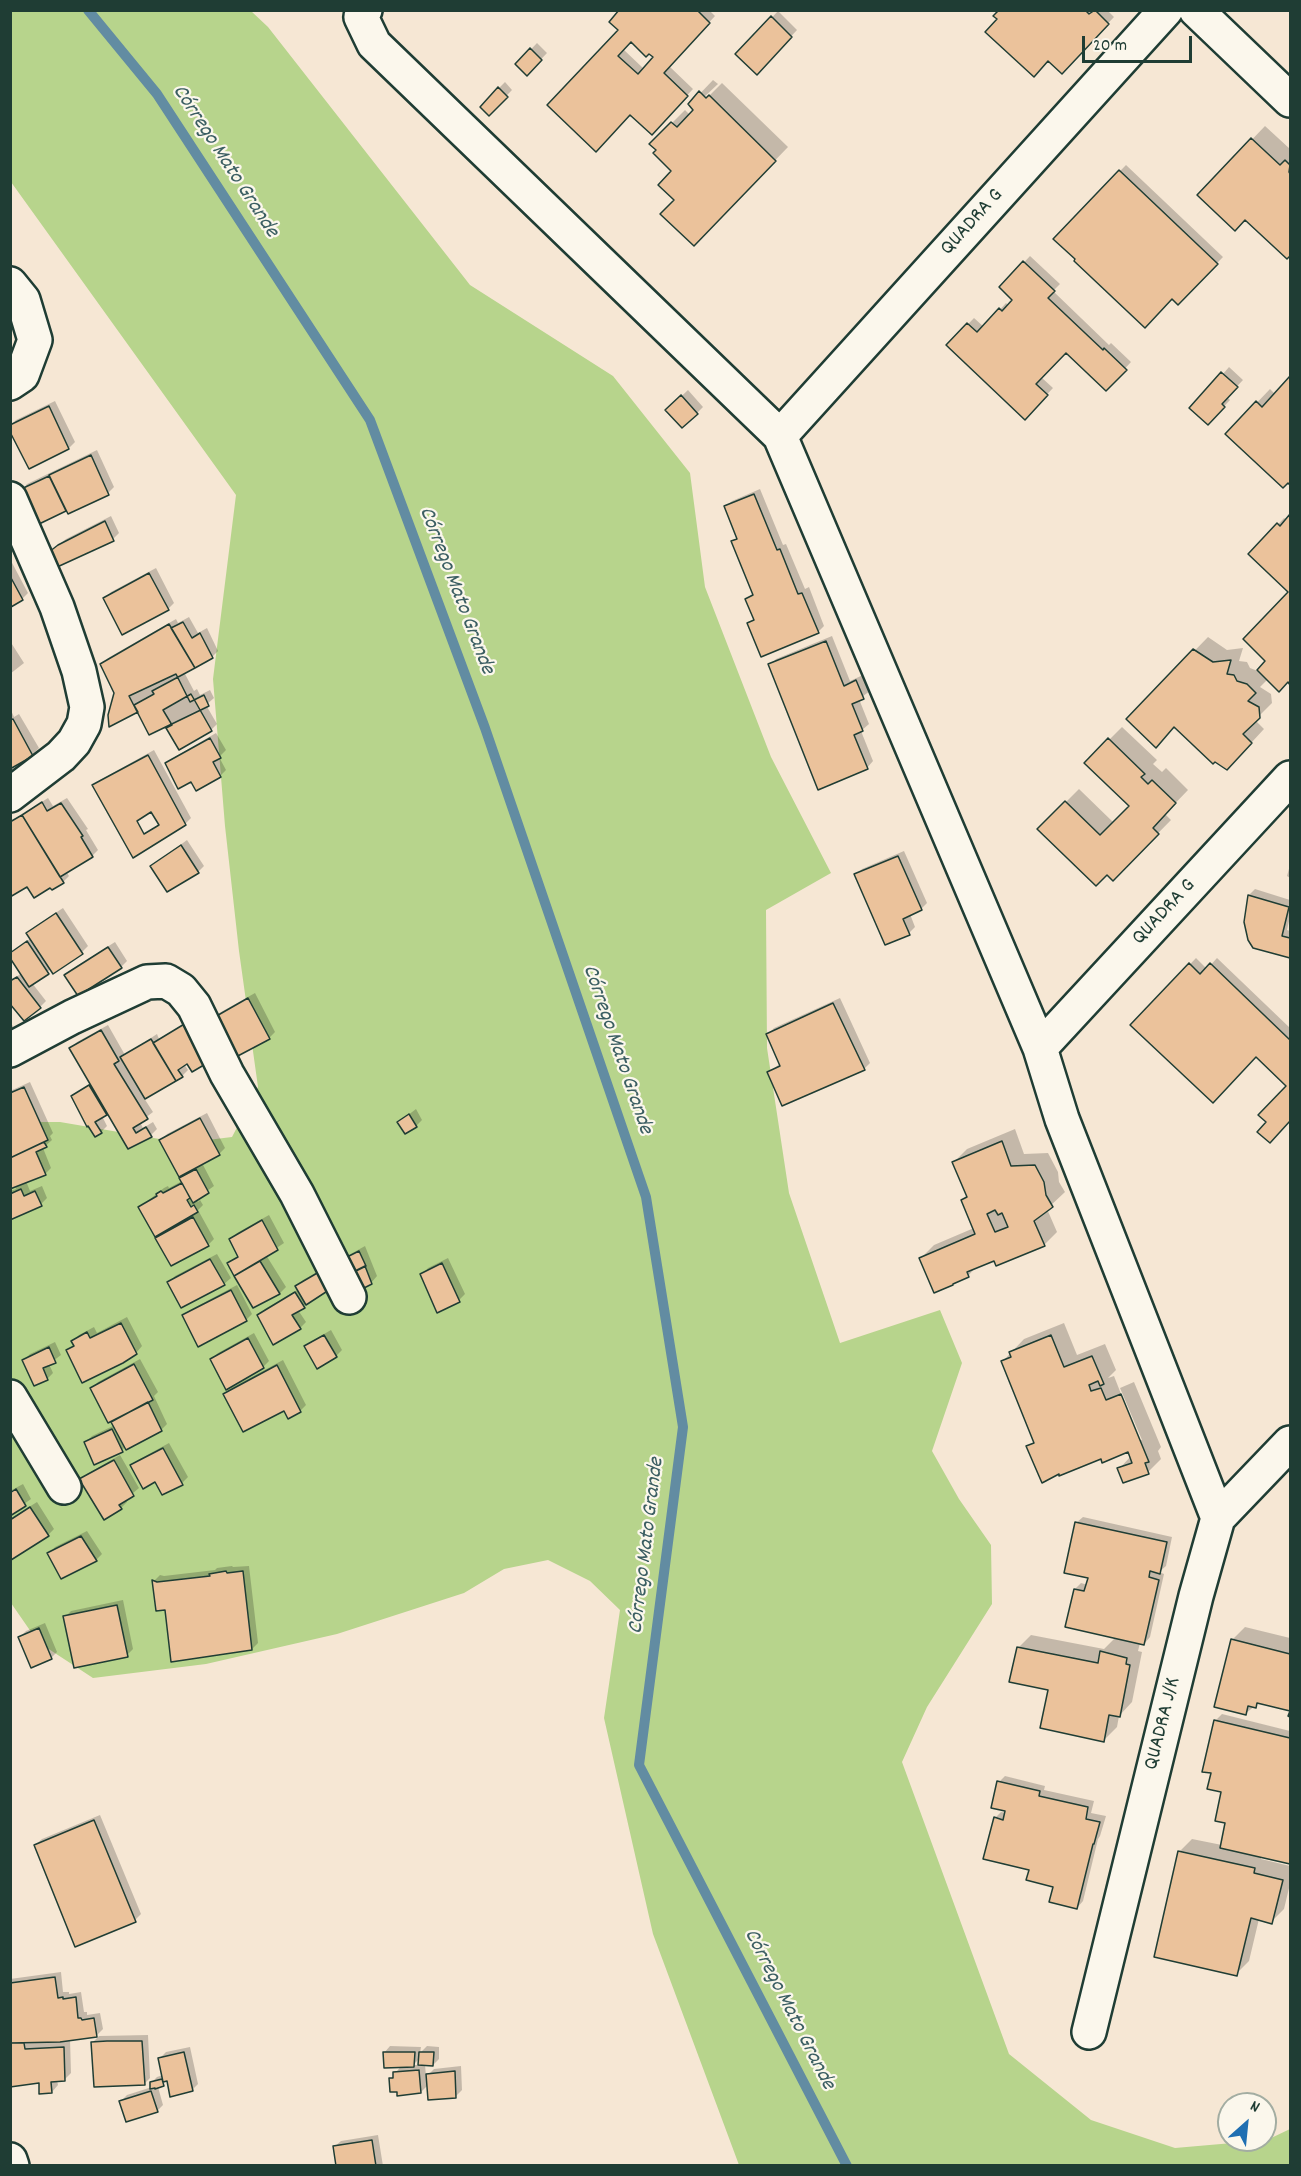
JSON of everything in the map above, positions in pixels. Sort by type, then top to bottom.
[{"type":"street","points":[[365,10],[361,17],[374,44],[780,436],[1040,1048],[1062,1119],[1218,1518]]},
{"type":"street","name":"QUADRA G","points":[[780,436],[1166,10]]},
{"type":"street","points":[[1196,10],[1290,100]]},
{"type":"street","points":[[10,284],[23,300],[35,340],[22,375],[10,383]]},
{"type":"street","points":[[10,499],[57,607],[79,671],[87,706],[84,724],[74,742],[61,756],[10,795]]},
{"type":"street","name":"QUADRA G","points":[[1040,1048],[1290,778]]},
{"type":"street","points":[[10,1050],[72,1017],[147,982],[166,981],[182,990],[194,1006],[226,1074],[297,1194],[349,1297]]},
{"type":"street","points":[[10,1397],[64,1487]]},
{"type":"street","name":"QUADRA J/K","points":[[1089,2032],[1196,1596],[1218,1518],[1290,1443]]},
{"type":"street","points":[[10,2160],[12,2166]]},
{"type":"green space","points":[[11,11],[251,11],[268,27],[470,285],[613,376],[690,473],[705,587],[771,757],[831,873],[766,910],[767,1048],[789,1193],[840,1343],[940,1310],[962,1363],[932,1451],[959,1499],[991,1545],[992,1604],[927,1707],[902,1762],[1009,2054],[1091,2120],[1175,2148],[1217,2144],[1217,2152],[1277,2152],[1277,2135],[1290,2129],[1290,2165],[739,2165],[653,1934],[604,1718],[620,1610],[590,1581],[548,1560],[504,1569],[464,1593],[337,1634],[206,1664],[93,1678],[38,1642],[11,1603],[11,1122],[60,1122],[183,1143],[232,1137],[258,1087],[225,826],[213,679],[236,495],[11,182]]},
{"type":"building","points":[[619,10],[697,10],[710,23],[664,73],[688,96],[652,135],[630,115],[596,152],[547,105],[618,30],[609,22]],"holes":[[[631,42],[646,57],[649,54],[653,57],[638,74],[618,56]]]},
{"type":"building","points":[[999,10],[1085,10],[1089,14],[1095,10],[1109,24],[1062,74],[1048,61],[1034,77],[985,32],[997,19],[993,16]]},
{"type":"building","points":[[771,16],[792,37],[757,75],[735,54]]},
{"type":"building","points":[[530,48],[542,60],[527,76],[515,64]]},
{"type":"building","points":[[498,87],[508,97],[489,116],[480,107]]},
{"type":"building","points":[[699,91],[706,98],[709,95],[776,161],[694,246],[660,214],[674,200],[658,185],[671,171],[653,153],[656,150],[649,144],[671,122],[677,127],[693,110],[688,104]]},
{"type":"building","points":[[1251,138],[1280,165],[1285,160],[1290,165],[1290,256],[1287,259],[1245,220],[1235,231],[1197,195]]},
{"type":"building","points":[[1119,170],[1218,264],[1178,305],[1172,299],[1145,328],[1053,239]]},
{"type":"building","points":[[1023,261],[1055,291],[1048,298],[1127,370],[1106,391],[1066,353],[1036,384],[1048,395],[1025,420],[946,345],[967,323],[977,332],[999,308],[1002,311],[1012,300],[999,287]]},
{"type":"building","points":[[1221,372],[1238,387],[1222,404],[1225,407],[1208,425],[1189,408]]},
{"type":"building","points":[[1290,376],[1290,485],[1288,483],[1283,488],[1225,434],[1256,401],[1262,407]]},
{"type":"building","points":[[681,395],[698,414],[682,428],[665,410]]},
{"type":"building","points":[[49,406],[69,449],[29,469],[10,432],[10,425]]},
{"type":"building","points":[[91,455],[109,495],[68,514],[49,475]]},
{"type":"building","points":[[49,476],[66,511],[37,525],[19,490]]},
{"type":"building","points":[[754,494],[777,550],[780,549],[798,594],[802,593],[819,633],[761,657],[747,623],[754,620],[745,599],[753,595],[731,541],[737,539],[724,506]]},
{"type":"building","points":[[1290,514],[1290,685],[1288,682],[1279,692],[1257,670],[1265,661],[1243,639],[1288,592],[1248,554],[1277,523],[1280,526]]},
{"type":"building","points":[[105,521],[114,541],[55,568],[49,552]]},
{"type":"building","points":[[149,573],[169,610],[122,635],[103,598]]},
{"type":"building","points":[[10,576],[23,600],[11,607],[10,606]]},
{"type":"building","points":[[183,622],[192,638],[200,633],[213,658],[195,668],[171,628]]},
{"type":"building","points":[[169,624],[195,668],[152,691],[154,694],[134,705],[138,712],[109,727],[108,715],[114,693],[100,664]]},
{"type":"building","points":[[826,641],[844,686],[856,680],[864,699],[852,704],[863,731],[854,735],[868,769],[818,790],[768,664]]},
{"type":"building","points":[[1193,649],[1213,662],[1231,660],[1227,674],[1234,675],[1237,681],[1247,684],[1256,693],[1248,701],[1259,707],[1260,718],[1243,734],[1252,743],[1227,770],[1215,762],[1213,764],[1174,727],[1156,748],[1126,719]]},
{"type":"building","points":[[176,674],[190,702],[204,695],[209,706],[149,735],[129,696]]},
{"type":"building","points":[[191,694],[212,731],[179,750],[166,728],[172,725],[163,710]]},
{"type":"building","points":[[13,719],[33,756],[10,769],[10,720]]},
{"type":"building","points":[[210,738],[221,758],[213,762],[221,777],[196,791],[191,782],[178,789],[165,763]]},
{"type":"building","points":[[1108,738],[1145,774],[1141,777],[1148,784],[1152,780],[1176,803],[1153,828],[1159,834],[1113,881],[1107,875],[1096,886],[1037,829],[1065,801],[1100,835],[1129,806],[1084,763]]},
{"type":"building","points":[[148,755],[186,825],[133,858],[92,785]]},
{"type":"building","points":[[42,802],[47,811],[61,803],[83,836],[81,837],[93,857],[60,877],[22,815]]},
{"type":"building","points":[[151,812],[159,825],[144,834],[137,821]]},
{"type":"building","points":[[22,815],[64,883],[34,898],[27,887],[10,897],[10,822]]},
{"type":"building","points":[[181,845],[199,873],[167,892],[150,866]]},
{"type":"building","points":[[898,856],[922,910],[903,919],[910,935],[885,945],[854,874]]},
{"type":"building","points":[[1248,895],[1289,907],[1282,936],[1290,938],[1290,958],[1253,948],[1248,940],[1244,922]]},
{"type":"building","points":[[56,913],[83,954],[53,974],[26,933]]},
{"type":"building","points":[[27,941],[49,974],[29,987],[10,958],[10,953]]},
{"type":"building","points":[[108,947],[122,968],[78,996],[64,975]]},
{"type":"building","points":[[1189,963],[1200,974],[1210,963],[1290,1040],[1290,1121],[1270,1143],[1257,1132],[1266,1122],[1258,1115],[1286,1086],[1256,1057],[1213,1103],[1130,1025]]},
{"type":"building","points":[[17,977],[41,1008],[24,1021],[10,1004],[10,981]]},
{"type":"building","points":[[248,998],[270,1039],[234,1058],[213,1018]]},
{"type":"building","points":[[833,1003],[865,1070],[782,1106],[767,1072],[780,1066],[766,1034]]},
{"type":"building","points":[[186,1023],[209,1062],[192,1072],[187,1064],[178,1070],[183,1077],[176,1081],[153,1043]]},
{"type":"building","points":[[101,1030],[119,1061],[114,1064],[148,1119],[133,1128],[136,1133],[146,1127],[152,1137],[128,1149],[69,1048]]},
{"type":"building","points":[[151,1039],[176,1081],[145,1099],[120,1057]]},
{"type":"building","points":[[89,1085],[107,1115],[95,1122],[102,1133],[95,1137],[87,1127],[71,1096]]},
{"type":"building","points":[[24,1087],[48,1140],[10,1158],[10,1093]]},
{"type":"building","points":[[409,1114],[417,1127],[405,1134],[397,1122]]},
{"type":"building","points":[[200,1118],[220,1155],[179,1177],[159,1140]]},
{"type":"building","points":[[1002,1141],[1011,1166],[1035,1165],[1053,1207],[1034,1221],[1045,1246],[996,1266],[994,1261],[967,1272],[969,1277],[934,1293],[919,1258],[975,1234],[961,1200],[967,1197],[952,1162]],"holes":[[[995,1210],[998,1215],[1002,1213],[1008,1227],[995,1232],[987,1214]]]},
{"type":"building","points":[[44,1142],[47,1147],[36,1152],[46,1175],[10,1189],[10,1158]]},
{"type":"building","points":[[196,1169],[209,1193],[193,1203],[179,1178]]},
{"type":"building","points":[[182,1183],[190,1198],[187,1200],[198,1212],[155,1237],[138,1207],[157,1196],[156,1194],[161,1191],[163,1193]]},
{"type":"building","points":[[21,1189],[24,1196],[35,1191],[42,1206],[10,1220],[10,1194]]},
{"type":"building","points":[[193,1217],[209,1246],[171,1266],[155,1238]]},
{"type":"building","points":[[262,1220],[278,1250],[234,1276],[227,1263],[238,1257],[229,1239]]},
{"type":"building","points":[[359,1251],[366,1266],[348,1275],[341,1260]]},
{"type":"building","points":[[210,1259],[225,1285],[181,1308],[167,1282]]},
{"type":"building","points":[[260,1261],[280,1294],[253,1308],[234,1276]]},
{"type":"building","points":[[442,1263],[460,1302],[437,1313],[420,1274]]},
{"type":"building","points":[[365,1266],[372,1284],[358,1291],[349,1274]]},
{"type":"building","points":[[319,1272],[329,1290],[306,1305],[295,1286]]},
{"type":"building","points":[[231,1290],[247,1321],[198,1347],[182,1315]]},
{"type":"building","points":[[295,1292],[305,1308],[292,1315],[301,1329],[273,1345],[257,1315]]},
{"type":"building","points":[[121,1323],[137,1354],[82,1383],[66,1350],[74,1346],[71,1341],[87,1332],[90,1338]]},
{"type":"building","points":[[324,1335],[337,1357],[317,1369],[304,1346]]},
{"type":"building","points":[[1051,1335],[1064,1367],[1092,1356],[1104,1384],[1100,1386],[1098,1381],[1089,1385],[1091,1391],[1101,1388],[1106,1400],[1121,1394],[1149,1462],[1145,1463],[1149,1474],[1123,1483],[1117,1468],[1132,1463],[1128,1452],[1102,1463],[1101,1459],[1059,1476],[1059,1474],[1042,1483],[1026,1446],[1034,1443],[1001,1361],[1011,1357],[1009,1352]]},
{"type":"building","points":[[248,1338],[264,1368],[226,1390],[210,1359]]},
{"type":"building","points":[[49,1347],[56,1363],[43,1368],[48,1380],[34,1386],[22,1360]]},
{"type":"building","points":[[134,1364],[153,1400],[108,1423],[90,1388]]},
{"type":"building","points":[[277,1365],[301,1412],[288,1419],[284,1411],[243,1432],[223,1394]]},
{"type":"building","points":[[148,1402],[162,1431],[126,1450],[111,1422]]},
{"type":"building","points":[[112,1429],[123,1452],[94,1465],[84,1442]]},
{"type":"building","points":[[163,1448],[183,1485],[162,1495],[155,1482],[143,1489],[130,1465]]},
{"type":"building","points":[[114,1460],[134,1496],[119,1505],[122,1509],[104,1520],[79,1479]]},
{"type":"building","points":[[16,1489],[26,1506],[10,1516],[10,1493]]},
{"type":"building","points":[[30,1507],[49,1536],[11,1560],[10,1520]]},
{"type":"building","points":[[1075,1522],[1167,1542],[1160,1574],[1150,1571],[1149,1577],[1159,1580],[1144,1645],[1065,1627],[1074,1589],[1084,1591],[1088,1578],[1064,1573]]},
{"type":"building","points":[[81,1536],[97,1561],[61,1579],[47,1553]]},
{"type":"building","points":[[226,1571],[227,1573],[243,1571],[252,1650],[171,1662],[165,1610],[156,1611],[152,1580],[157,1582],[210,1576],[209,1574]]},
{"type":"building","points":[[117,1605],[128,1657],[74,1668],[63,1616]]},
{"type":"building","points":[[39,1628],[52,1659],[31,1668],[18,1637]]},
{"type":"building","points":[[1231,1639],[1290,1654],[1290,1711],[1257,1703],[1256,1708],[1248,1706],[1246,1715],[1214,1707]]},
{"type":"building","points":[[1017,1647],[1098,1663],[1100,1651],[1127,1658],[1126,1664],[1130,1665],[1120,1717],[1109,1715],[1104,1742],[1040,1728],[1048,1690],[1009,1682]]},
{"type":"building","points":[[1214,1720],[1290,1738],[1290,1864],[1220,1848],[1225,1823],[1215,1821],[1221,1792],[1207,1789],[1211,1773],[1202,1772]]},
{"type":"building","points":[[997,1781],[1040,1791],[1039,1796],[1088,1807],[1086,1819],[1100,1822],[1077,1909],[1049,1902],[1053,1887],[1026,1880],[1029,1870],[983,1859],[994,1817],[1003,1820],[1005,1811],[991,1808]]},
{"type":"building","points":[[94,1820],[136,1922],[75,1947],[34,1845]]},
{"type":"building","points":[[1178,1851],[1255,1868],[1254,1873],[1283,1880],[1272,1924],[1251,1918],[1237,1976],[1154,1957]]},
{"type":"building","points":[[55,1977],[58,1998],[76,1997],[78,2018],[82,2020],[94,2018],[97,2037],[60,2042],[10,2043],[10,1983]]},
{"type":"building","points":[[142,2041],[145,2085],[94,2087],[91,2042]]},
{"type":"building","points":[[10,2043],[24,2043],[25,2049],[64,2047],[65,2081],[51,2082],[52,2093],[39,2094],[39,2083],[10,2087]]},
{"type":"building","points":[[184,2052],[193,2091],[170,2097],[167,2081],[163,2082],[158,2058]]},
{"type":"building","points":[[383,2052],[415,2052],[414,2067],[384,2068]]},
{"type":"building","points":[[419,2052],[434,2052],[433,2066],[418,2065]]},
{"type":"building","points":[[419,2070],[421,2093],[397,2096],[397,2092],[390,2092],[389,2078],[393,2078],[393,2072]]},
{"type":"building","points":[[455,2071],[456,2098],[428,2100],[426,2074]]},
{"type":"building","points":[[162,2079],[164,2086],[150,2089],[150,2082]]},
{"type":"building","points":[[151,2091],[158,2112],[126,2122],[119,2101]]},
{"type":"building","points":[[372,2140],[376,2166],[336,2166],[333,2146]]},
{"type":"waterway","name":"Córrego Mato Grande","points":[[88,10],[157,94],[370,420],[485,728],[646,1197],[683,1427],[639,1765],[847,2166]]}]
